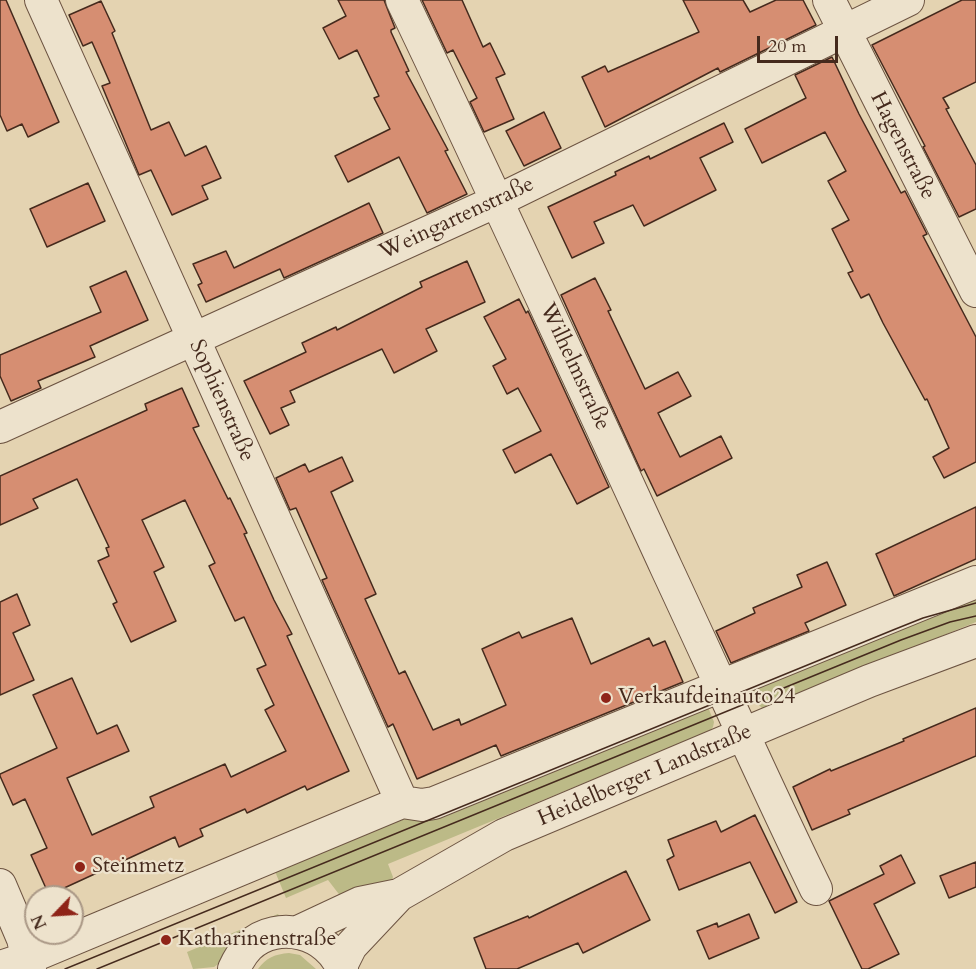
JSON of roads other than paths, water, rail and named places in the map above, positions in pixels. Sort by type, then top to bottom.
[{"type":"street","name":"Sophienstraße","points":[[41,0],[402,802]]},
{"type":"street","name":"Wilhelmstraße","points":[[402,0],[497,201],[742,735],[816,889]]},
{"type":"street","name":"Hagenstraße","points":[[829,0],[976,291]]},
{"type":"street","name":"Weingartenstraße","points":[[0,427],[497,201],[908,0]]},
{"type":"street","points":[[19,965],[402,802],[422,806],[434,803],[976,582]]},
{"type":"street","name":"Heidelberger Landstraße","points":[[298,932],[360,903],[399,895],[504,835],[869,681],[973,641]]},
{"type":"street","points":[[0,885],[23,939],[19,965]]},
{"type":"street","name":"Heidelberger Landstraße","points":[[341,967],[351,946],[399,895]]},
{"type":"street","points":[[234,969],[239,957],[250,944],[281,931],[298,932],[311,936],[332,952],[341,967]]},
{"type":"tram line","points":[[65,969],[893,630],[923,618],[976,603]]},
{"type":"tram line","points":[[97,969],[901,640],[950,622],[976,616]]},
{"type":"place","name":"Verkaufdeinauto24","points":[[606,698]]},
{"type":"place","name":"Steinmetz","points":[[80,867]]},
{"type":"place","name":"Katharinenstraße","points":[[166,940]]}]
